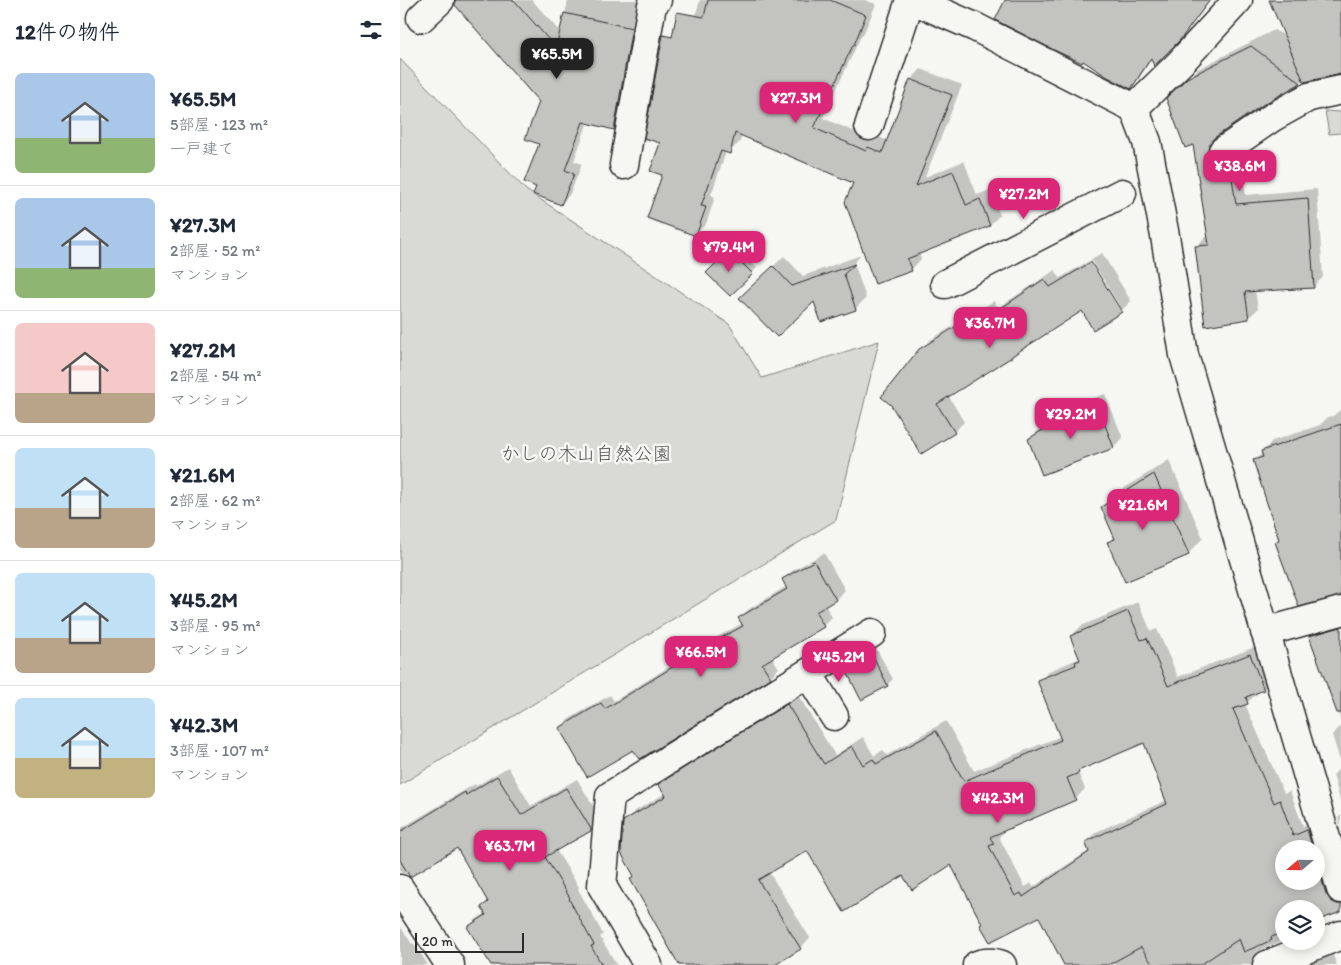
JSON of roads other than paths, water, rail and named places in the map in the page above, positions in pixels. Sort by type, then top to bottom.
[{"type":"street","points":[[420,18],[440,0]]},
{"type":"street","points":[[624,165],[652,5],[657,0]]},
{"type":"street","points":[[869,126],[911,0],[974,27],[1134,108],[1147,142],[1165,236],[1184,355],[1341,889]]},
{"type":"street","points":[[1134,108],[1180,63],[1233,2]]},
{"type":"street","points":[[1223,150],[1273,117],[1309,97],[1341,90]]},
{"type":"street","points":[[945,284],[1122,193]]},
{"type":"street","points":[[1265,632],[1341,611]]},
{"type":"street","points":[[648,965],[602,886],[610,796],[872,633]]},
{"type":"street","points":[[808,672],[834,716]]},
{"type":"street","points":[[400,889],[450,965]]},
{"type":"street","points":[[1267,965],[1341,935]]},
{"type":"street","points":[[977,965],[997,963],[1002,965]]},
{"type":"park label","name":"かしの木山自然公園","points":[[586,453]]}]
